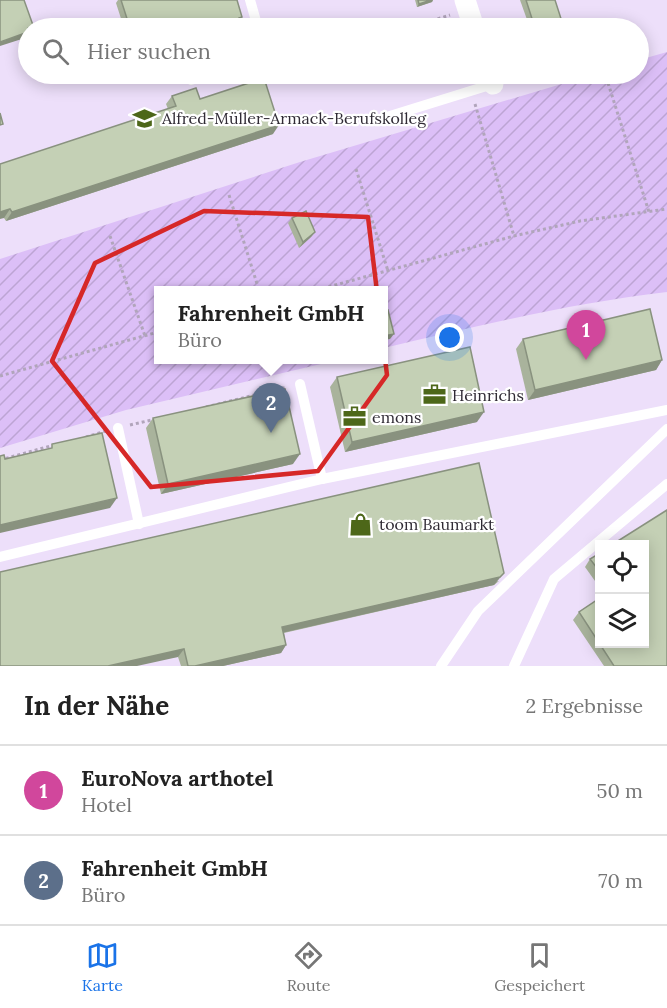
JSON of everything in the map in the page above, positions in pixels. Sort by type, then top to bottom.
[{"type":"lane","points":[[250,0],[255,18]]},
{"type":"lane","points":[[377,120],[470,91],[482,84]]},
{"type":"lane","points":[[300,384],[322,479]]},
{"type":"lane","points":[[0,557],[322,479],[667,410]]},
{"type":"lane","points":[[118,428],[139,524]]},
{"type":"lane","points":[[441,666],[478,611],[667,429]]},
{"type":"lane","points":[[514,666],[554,579],[667,484]]},
{"type":"path","points":[[449,18],[469,13]]},
{"type":"path","points":[[608,84],[649,212]]},
{"type":"path","points":[[470,91],[508,209],[514,236]]},
{"type":"path","points":[[356,169],[388,271]]},
{"type":"path","points":[[229,195],[257,286]]},
{"type":"path","points":[[335,286],[514,236],[580,221],[667,210]]},
{"type":"path","points":[[110,236],[146,336]]},
{"type":"path","points":[[0,376],[154,334]]},
{"type":"path","points":[[198,409],[300,384]]},
{"type":"path","points":[[86,437],[163,417]]},
{"type":"path","points":[[0,460],[64,442]]},
{"type":"highlighted area","points":[[204,211],[368,217],[387,375],[318,471],[151,487],[52,361],[95,263]]},
{"type":"shaded area","points":[[667,52],[667,292],[560,309],[388,347],[388,286],[154,286],[154,364],[321,364],[126,410],[0,448],[0,259],[300,162],[561,84],[649,84],[649,57]]},
{"type":"building","points":[[0,0],[24,0],[30,18],[18,18],[18,36],[0,42]]},
{"type":"building","points":[[121,0],[237,0],[242,17],[239,18],[127,18]]},
{"type":"building","points":[[418,0],[431,0],[419,4]]},
{"type":"building","points":[[526,0],[555,0],[561,18],[532,18]]},
{"type":"building","points":[[246,84],[266,84],[279,125],[12,212],[10,209],[0,212],[0,164],[176,106],[172,96],[196,88],[200,99]]},
{"type":"building","points":[[306,211],[315,232],[303,242],[292,218]]},
{"type":"building","points":[[650,309],[662,360],[535,390],[523,339]]},
{"type":"building","points":[[388,310],[394,334],[388,335]]},
{"type":"building","points":[[470,347],[484,412],[352,442],[337,377]]},
{"type":"building","points":[[285,389],[300,454],[168,484],[153,418]]},
{"type":"building","points":[[102,433],[117,498],[0,525],[0,456],[4,455],[5,459],[52,448],[52,444]]},
{"type":"building","name":"toom Baumarkt","points":[[479,463],[504,573],[500,577],[282,627],[286,645],[195,666],[188,666],[184,649],[108,666],[0,666],[0,572]]},
{"type":"building","points":[[667,510],[667,666],[614,666],[602,648],[649,648],[649,540],[619,540]]},
{"type":"building","points":[[595,556],[595,566],[590,559]]},
{"type":"building","points":[[595,601],[595,637],[579,612]]},
{"type":"place","name":"Alfred-Müller-Armack-Berufskolleg","points":[[144,118]]},
{"type":"place","name":"EuroNova arthotel","points":[[586,360]]},
{"type":"place","name":"Heinrichs","points":[[434,395]]},
{"type":"place","name":"emons","points":[[354,417]]},
{"type":"place","name":"Fahrenheit GmbH","points":[[271,433]]},
{"type":"place","name":"toom Baumarkt","points":[[361,524]]}]
